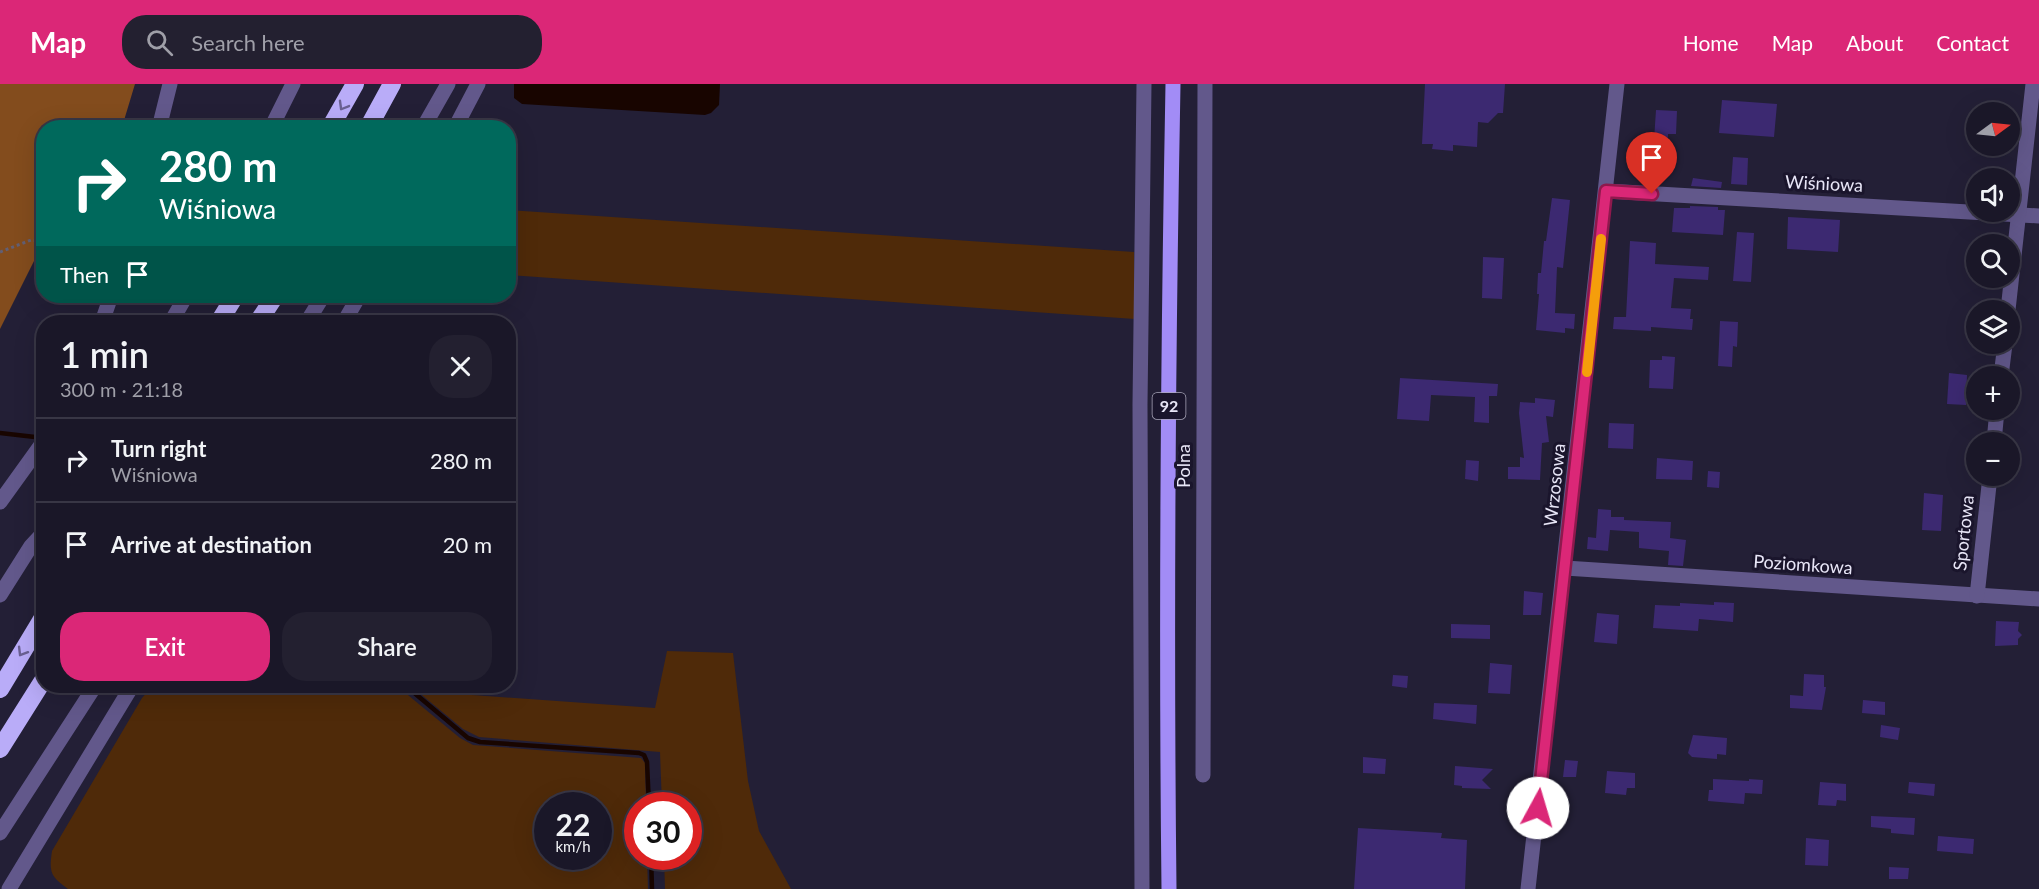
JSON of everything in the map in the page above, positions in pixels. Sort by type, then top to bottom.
[{"type":"highway","points":[[335,120],[355,84]]},
{"type":"highway","points":[[372,120],[392,84]]},
{"type":"highway","points":[[0,688],[36,629]]},
{"type":"highway","points":[[0,749],[36,692]]},
{"type":"main road","name":"92","points":[[1169,889],[1169,291],[1173,84]]},
{"type":"street","points":[[161,120],[170,84]]},
{"type":"street","points":[[275,120],[293,84]]},
{"type":"street","points":[[428,120],[448,84]]},
{"type":"street","points":[[459,120],[478,84]]},
{"type":"street","points":[[1142,889],[1140,405],[1144,84]]},
{"type":"street","name":"Polna","points":[[1203,776],[1205,84]]},
{"type":"street","name":"Wrzosowa","points":[[1528,889],[1617,84]]},
{"type":"street","points":[[2020,206],[2033,84]]},
{"type":"street","name":"Wiśniowa","points":[[1606,191],[1966,212]]},
{"type":"street","name":"Wiśniowa","points":[[2020,215],[2039,216]]},
{"type":"street","points":[[2009,300],[2018,222]]},
{"type":"street","points":[[0,502],[36,452]]},
{"type":"street","name":"Sportowa","points":[[1977,596],[1989,486]]},
{"type":"street","points":[[0,595],[36,541]]},
{"type":"street","name":"Poziomkowa","points":[[1565,568],[2039,599]]},
{"type":"street","points":[[0,833],[90,693]]},
{"type":"street","points":[[9,889],[128,693]]},
{"type":"path","points":[[0,252],[31,240],[36,240]]},
{"type":"shaded area","points":[[0,84],[135,84],[124,120],[36,120],[36,257],[0,329]]},
{"type":"shaded area","points":[[514,84],[720,84],[719,105],[711,113],[705,115],[522,104],[514,98]]},
{"type":"shaded area","points":[[516,211],[1134,252],[1135,319],[516,275]]},
{"type":"shaded area","points":[[667,651],[733,653],[748,781],[759,831],[791,889],[665,889],[664,870],[702,870],[702,792],[662,792],[660,752],[479,737],[463,729],[419,693],[655,708]]},
{"type":"shaded area","points":[[147,693],[405,693],[460,738],[473,745],[641,758],[645,763],[646,792],[624,792],[624,870],[647,870],[648,889],[68,889],[54,877],[51,864],[52,851]]},
{"type":"building","points":[[1425,84],[1505,84],[1503,113],[1498,113],[1488,123],[1478,122],[1477,147],[1453,145],[1453,151],[1432,149],[1433,144],[1422,144]]},
{"type":"building","points":[[1722,100],[1777,104],[1774,137],[1719,133]]},
{"type":"building","points":[[1656,110],[1677,111],[1676,134],[1668,134],[1667,162],[1644,161],[1644,140],[1654,140]]},
{"type":"building","points":[[1733,157],[1748,158],[1747,185],[1731,184]]},
{"type":"building","points":[[1693,178],[1722,182],[1721,188],[1691,186]]},
{"type":"building","points":[[1552,198],[1570,200],[1563,268],[1557,267],[1555,313],[1575,314],[1574,329],[1565,328],[1565,333],[1536,330],[1538,273],[1541,273]]},
{"type":"building","points":[[1690,206],[1718,207],[1718,210],[1725,210],[1723,235],[1672,232],[1674,208],[1690,208]]},
{"type":"building","points":[[1788,217],[1840,220],[1838,252],[1787,249]]},
{"type":"building","points":[[1737,232],[1754,233],[1751,282],[1733,281]]},
{"type":"building","points":[[1630,241],[1656,243],[1655,264],[1709,267],[1708,280],[1674,278],[1671,308],[1691,309],[1692,330],[1651,327],[1651,331],[1613,329],[1614,317],[1626,317]]},
{"type":"building","points":[[1483,257],[1504,258],[1502,299],[1482,298]]},
{"type":"building","points":[[1720,321],[1738,322],[1737,347],[1733,346],[1732,367],[1718,366]]},
{"type":"building","points":[[1662,356],[1675,357],[1673,389],[1649,388],[1650,360],[1662,360]]},
{"type":"building","points":[[1949,373],[1966,375],[1966,405],[1947,404]]},
{"type":"building","points":[[1400,378],[1498,384],[1497,396],[1489,396],[1489,423],[1474,422],[1475,397],[1431,395],[1429,421],[1397,419]]},
{"type":"building","points":[[1535,398],[1555,400],[1553,417],[1546,416],[1549,442],[1542,443],[1540,480],[1508,479],[1508,467],[1520,467],[1520,457],[1524,458],[1520,402],[1535,403]]},
{"type":"building","points":[[1609,423],[1634,424],[1633,449],[1608,448]]},
{"type":"building","points":[[1657,458],[1693,461],[1692,480],[1656,479]]},
{"type":"building","points":[[1466,460],[1479,461],[1478,481],[1465,479]]},
{"type":"building","points":[[1708,471],[1720,472],[1719,488],[1707,487]]},
{"type":"building","points":[[1924,493],[1943,495],[1941,531],[1922,530]]},
{"type":"building","points":[[1598,509],[1611,510],[1611,517],[1624,517],[1624,520],[1671,522],[1670,538],[1686,540],[1683,566],[1668,565],[1669,551],[1639,548],[1639,532],[1610,530],[1608,551],[1587,549],[1588,537],[1596,538]]},
{"type":"building","points":[[1524,591],[1543,593],[1541,615],[1523,615]]},
{"type":"building","points":[[1714,602],[1734,603],[1733,622],[1699,619],[1698,631],[1653,628],[1655,605],[1680,606],[1680,603],[1714,605]]},
{"type":"building","points":[[1597,613],[1619,615],[1617,644],[1594,642]]},
{"type":"building","points":[[1996,621],[2019,622],[2018,631],[2022,635],[2018,639],[2018,645],[1995,646]]},
{"type":"building","points":[[1451,624],[1490,625],[1490,639],[1451,638]]},
{"type":"building","points":[[1490,663],[1512,665],[1510,694],[1488,693]]},
{"type":"building","points":[[1804,674],[1824,675],[1824,687],[1826,687],[1822,710],[1790,708],[1790,695],[1803,696]]},
{"type":"building","points":[[1393,675],[1408,676],[1407,688],[1392,686]]},
{"type":"building","points":[[1863,700],[1885,702],[1885,715],[1862,713]]},
{"type":"building","points":[[1434,703],[1477,705],[1476,724],[1433,719]]},
{"type":"building","points":[[1881,725],[1900,728],[1898,740],[1880,737]]},
{"type":"building","points":[[1693,735],[1727,738],[1726,755],[1717,754],[1717,759],[1692,757],[1688,753]]},
{"type":"building","points":[[1363,757],[1386,759],[1385,774],[1363,773]]},
{"type":"building","points":[[1565,760],[1578,761],[1576,777],[1563,777]]},
{"type":"building","points":[[1455,766],[1493,769],[1482,780],[1491,789],[1462,788],[1462,786],[1454,785]]},
{"type":"building","points":[[1607,771],[1635,773],[1635,788],[1627,788],[1626,795],[1605,793]]},
{"type":"building","points":[[1713,779],[1763,780],[1762,794],[1745,793],[1744,804],[1708,801],[1709,790],[1713,790]]},
{"type":"building","points":[[1820,782],[1846,784],[1846,801],[1837,800],[1836,806],[1818,805]]},
{"type":"building","points":[[1909,782],[1935,784],[1934,796],[1908,793]]},
{"type":"building","points":[[1871,816],[1915,818],[1914,835],[1891,833],[1891,829],[1871,827]]},
{"type":"building","points":[[1358,828],[1442,833],[1441,838],[1467,840],[1465,889],[1354,889]]},
{"type":"building","points":[[1938,836],[1974,839],[1973,854],[1937,851]]},
{"type":"building","points":[[1806,838],[1829,840],[1828,866],[1805,865]]},
{"type":"building","points":[[1889,867],[1909,868],[1908,879],[1889,879]]},
{"type":"waterway","points":[[0,433],[35,437]]},
{"type":"waterway","points":[[414,693],[468,738],[480,742],[644,755],[647,762],[648,792]]},
{"type":"waterway","points":[[651,870],[652,889]]},
{"type":"slow traffic","points":[[1587,372],[1601,239]]},
{"type":"route","points":[[1538,808],[1606,191],[1652,194]]}]
